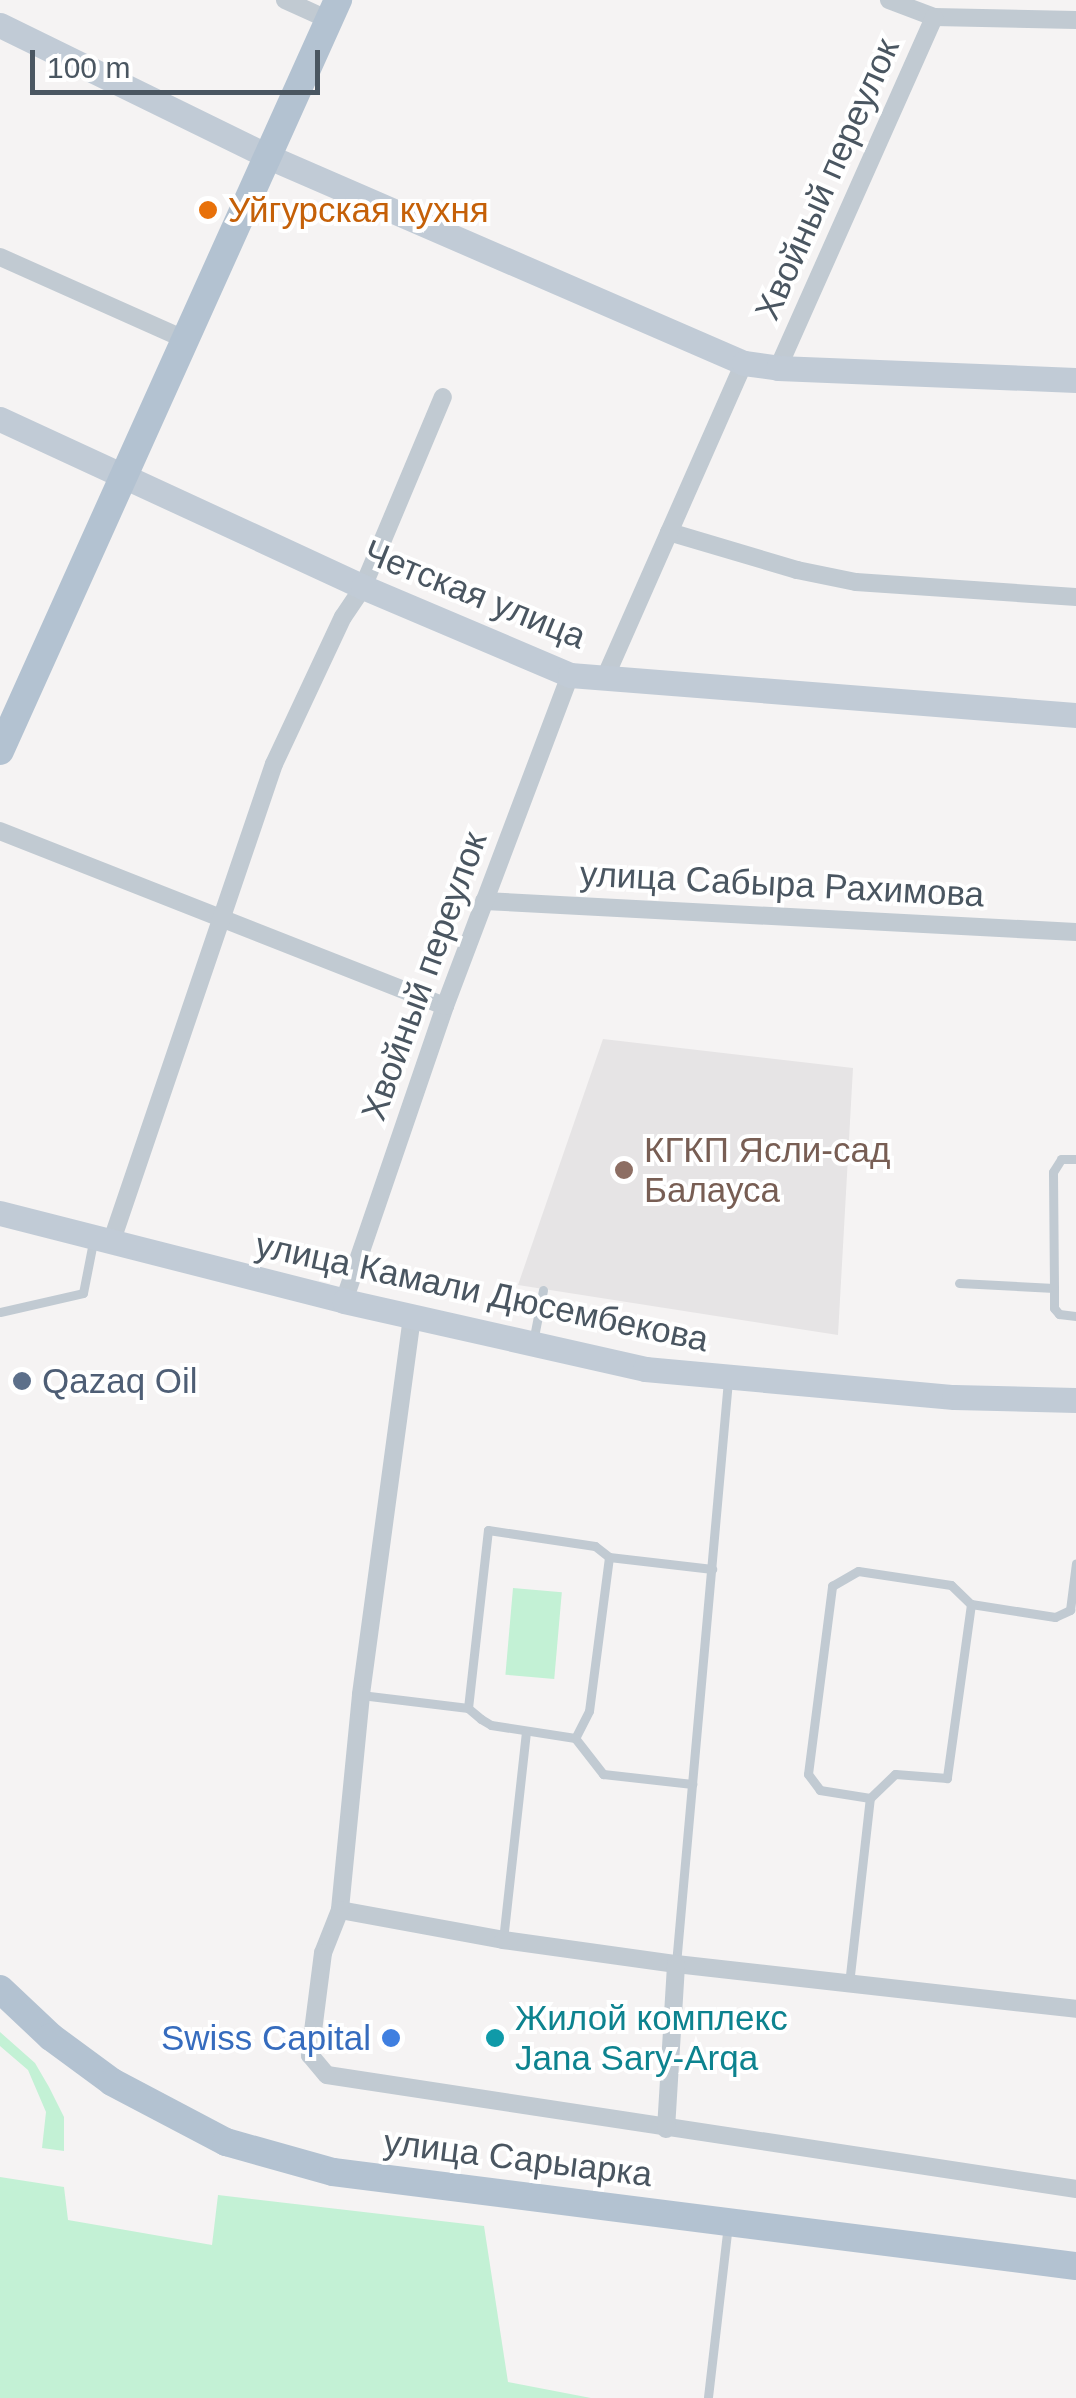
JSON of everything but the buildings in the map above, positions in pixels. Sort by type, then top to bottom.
[{"type":"main road","points":[[1,744],[333,10]]},
{"type":"main road","name":"улица Сарыарка","points":[[0,1989],[51,2037],[112,2082],[226,2142],[333,2172],[1076,2266]]},
{"type":"street","points":[[285,0],[333,10]]},
{"type":"street","points":[[889,0],[934,16],[1067,13]]},
{"type":"street","name":"Хвойный переулок","points":[[778,368],[934,16]]},
{"type":"street","points":[[0,25],[269,156],[744,363],[778,368],[1076,380]]},
{"type":"street","points":[[0,258],[182,338]]},
{"type":"street","name":"Хвойный переулок","points":[[604,680],[744,363]]},
{"type":"street","points":[[102,1241],[274,764],[342,617],[362,587],[444,397]]},
{"type":"street","name":"Четская улица","points":[[0,419],[362,587],[570,675],[1076,716]]},
{"type":"street","points":[[669,532],[797,570],[856,582],[1076,597]]},
{"type":"street","name":"Хвойный переулок","points":[[344,1301],[444,1006],[570,675]]},
{"type":"street","points":[[0,831],[444,1006]]},
{"type":"street","name":"улица Сабыра Рахимова","points":[[484,901],[1076,932]]},
{"type":"street","name":"улица Камали Дюсембекова","points":[[0,1213],[344,1301],[645,1370],[954,1397],[1076,1400]]},
{"type":"street","points":[[412,1317],[361,1695],[340,1910],[322,1953],[310,2055],[327,2075],[1076,2189]]},
{"type":"street","points":[[340,1910],[502,1940],[676,1964],[1076,2008]]},
{"type":"street","points":[[666,2129],[676,1964]]},
{"type":"lane","points":[[1076,1159],[1060,1160],[1053,1172],[1054,1308],[1076,1316]]},
{"type":"lane","points":[[0,1312],[83,1293],[102,1241]]},
{"type":"lane","points":[[960,1283],[1054,1288]]},
{"type":"lane","points":[[532,1344],[543,1290]]},
{"type":"lane","points":[[676,1964],[728,1380]]},
{"type":"lane","points":[[468,1708],[488,1530],[595,1546],[609,1557],[712,1569]]},
{"type":"lane","points":[[575,1738],[589,1712],[609,1557]]},
{"type":"lane","points":[[870,1798],[820,1790],[808,1774],[832,1586],[858,1571],[951,1585],[971,1604],[1055,1617],[1070,1610],[1076,1563]]},
{"type":"lane","points":[[849,1984],[870,1798],[895,1774],[947,1778],[971,1604]]},
{"type":"lane","points":[[361,1695],[468,1708],[491,1725],[575,1738],[604,1774],[692,1784]]},
{"type":"lane","points":[[502,1940],[526,1732]]},
{"type":"lane","points":[[708,2398],[728,2223]]},
{"type":"shaded area","points":[[603,1039],[853,1068],[838,1335],[518,1285]]},
{"type":"green space","points":[[513,1588],[562,1592],[554,1679],[505,1675]]},
{"type":"green space","points":[[0,2032],[35,2063],[49,2087],[64,2117],[64,2151],[42,2148],[46,2112],[28,2070],[0,2046]]},
{"type":"green space","points":[[0,2177],[64,2187],[68,2220],[212,2245],[218,2195],[484,2226],[508,2382],[591,2398],[0,2398]]},
{"type":"place","name":"Уйгурская кухня","points":[[208,210]]},
{"type":"place","name":"КГКП Ясли-сад Балауса","points":[[624,1170]]},
{"type":"place","name":"Qazaq Oil","points":[[22,1381]]},
{"type":"place","name":"Swiss Capital","points":[[391,2038]]},
{"type":"place","name":"Жилой комплекс Jana Sary-Arqa","points":[[495,2038]]}]
